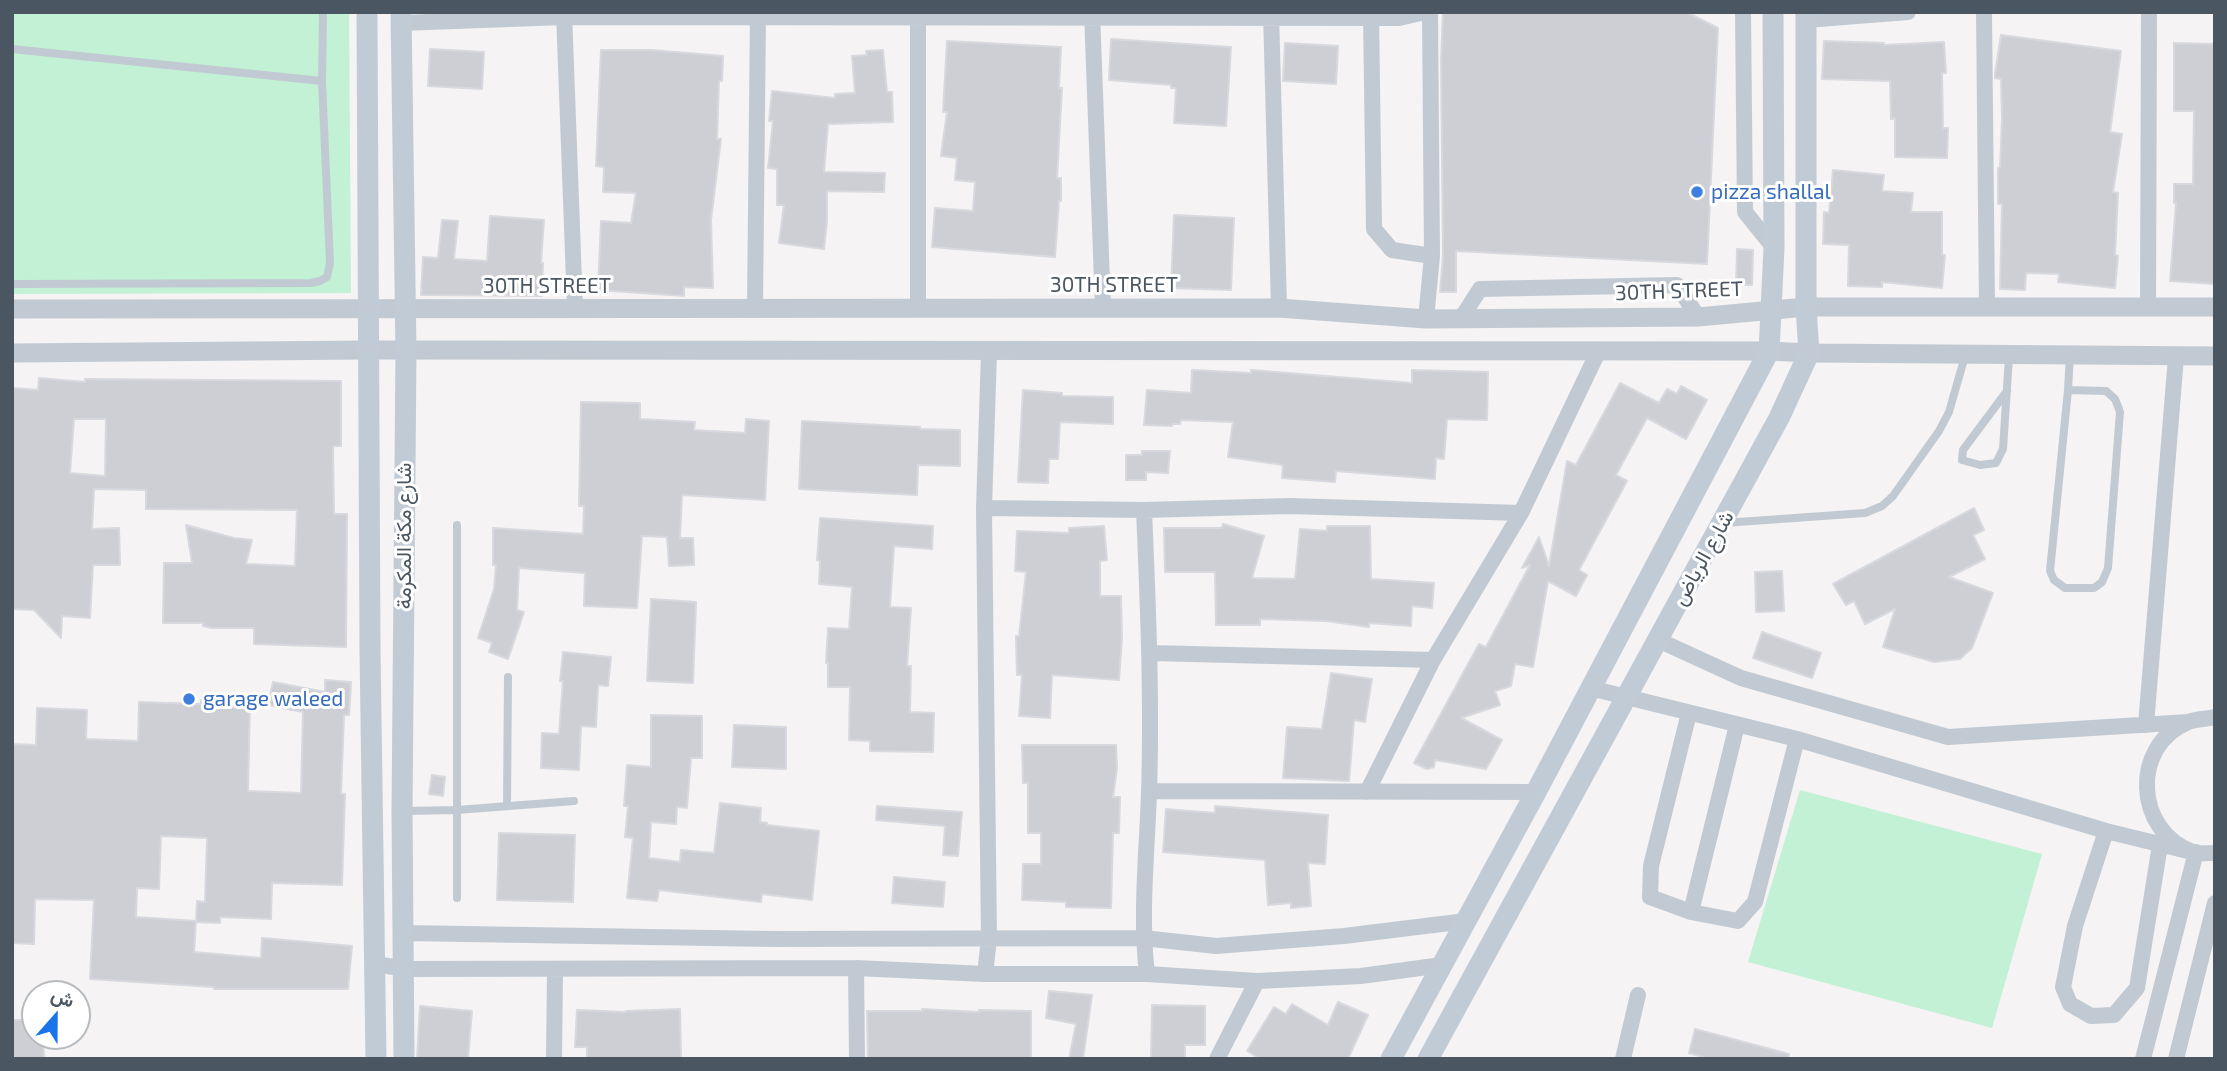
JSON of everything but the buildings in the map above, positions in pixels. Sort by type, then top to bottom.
[{"type":"main road","name":"شارع مكة المكرمة","points":[[367,12],[370,663],[376,1059]]},
{"type":"main road","name":"شارع الرياض","points":[[1391,1059],[1536,792],[1769,351],[1773,248],[1773,12]]},
{"type":"main road","name":"شارع الرياض","points":[[1428,1059],[1779,418],[1809,353],[1806,307],[1806,16]]},
{"type":"main road","name":"شارع مكة المكرمة","points":[[401,18],[406,351],[402,811],[404,1059]]},
{"type":"street","points":[[401,18],[564,15],[1370,15],[1399,18],[1427,12],[1432,256],[1426,319]]},
{"type":"street","points":[[1743,12],[1745,212],[1773,248]]},
{"type":"street","points":[[1806,16],[1908,12]]},
{"type":"street","points":[[1984,12],[1987,307]]},
{"type":"street","points":[[2148,307],[2149,12]]},
{"type":"street","points":[[564,15],[575,308]]},
{"type":"street","points":[[755,308],[758,15]]},
{"type":"street","points":[[918,15],[918,308]]},
{"type":"street","points":[[1092,15],[1103,308]]},
{"type":"street","points":[[1271,15],[1279,308]]},
{"type":"street","points":[[1370,15],[1374,229],[1392,250],[1432,256]]},
{"type":"street","points":[[1461,317],[1480,289],[1677,285],[1698,317]]},
{"type":"street","name":"30TH STREET","points":[[12,309],[1279,308],[1426,319],[1698,317],[1806,307],[2215,307]]},
{"type":"street","points":[[12,353],[368,350],[1769,351],[2215,356]]},
{"type":"street","points":[[985,974],[989,939],[984,508],[989,352]]},
{"type":"street","points":[[1367,792],[1433,660],[1521,513],[1598,352]]},
{"type":"street","points":[[2146,724],[2176,357]]},
{"type":"street","points":[[984,508],[1144,510],[1290,506],[1521,513]]},
{"type":"street","points":[[1144,510],[1150,653],[1149,791],[1143,938],[1147,974]]},
{"type":"street","points":[[1658,640],[1741,678],[1948,737],[2188,722],[2215,717]]},
{"type":"street","points":[[1150,653],[1433,660]]},
{"type":"street","points":[[1590,688],[1625,699],[1797,739],[2106,831],[2194,852],[2215,853]]},
{"type":"street","points":[[1689,713],[1651,866],[1650,897],[1691,912],[1738,920],[1755,902],[1797,739]]},
{"type":"street","points":[[2188,722],[2165,737],[2157,749],[2150,761],[2145,788],[2152,815],[2168,837],[2194,852]]},
{"type":"street","points":[[1691,912],[1737,725]]},
{"type":"street","points":[[1149,791],[1536,792]]},
{"type":"street","points":[[2106,831],[2075,926],[2063,987],[2070,1004],[2091,1016],[2114,1015],[2137,988],[2160,845]]},
{"type":"street","points":[[2143,1059],[2194,852]]},
{"type":"street","points":[[2176,1059],[2215,904]]},
{"type":"street","points":[[403,933],[773,939],[1143,938],[1216,946],[1345,936],[1465,921]]},
{"type":"street","points":[[376,964],[405,969],[856,968],[985,974],[1147,974],[1256,981],[1361,976],[1442,965]]},
{"type":"street","points":[[856,968],[857,1059]]},
{"type":"street","points":[[554,1059],[555,970]]},
{"type":"street","points":[[1217,1059],[1256,981]]},
{"type":"street","points":[[1623,1059],[1638,995]]},
{"type":"lane","points":[[12,284],[320,281],[327,277],[330,263],[322,80],[323,12]]},
{"type":"lane","points":[[12,49],[322,80]]},
{"type":"lane","points":[[1721,524],[1865,513],[1882,506],[1909,474],[1949,412],[1966,354]]},
{"type":"lane","points":[[2007,391],[1963,450],[1962,460],[1980,465],[1999,460],[2003,449],[2007,391],[2009,354]]},
{"type":"lane","points":[[2068,390],[2106,391],[2115,399],[2120,412],[2108,568],[2102,582],[2094,588],[2065,588],[2054,580],[2050,571],[2070,354]]},
{"type":"lane","points":[[457,525],[457,898]]},
{"type":"lane","points":[[508,806],[509,677]]},
{"type":"lane","points":[[402,811],[457,810],[574,801]]},
{"type":"green space","points":[[12,12],[349,12],[351,293],[12,294]]},
{"type":"green space","points":[[1800,790],[2042,854],[1992,1028],[1748,962]]},
{"type":"place","name":"pizza shallal","points":[[1697,192]]},
{"type":"place","name":"garage waleed","points":[[189,699]]}]
